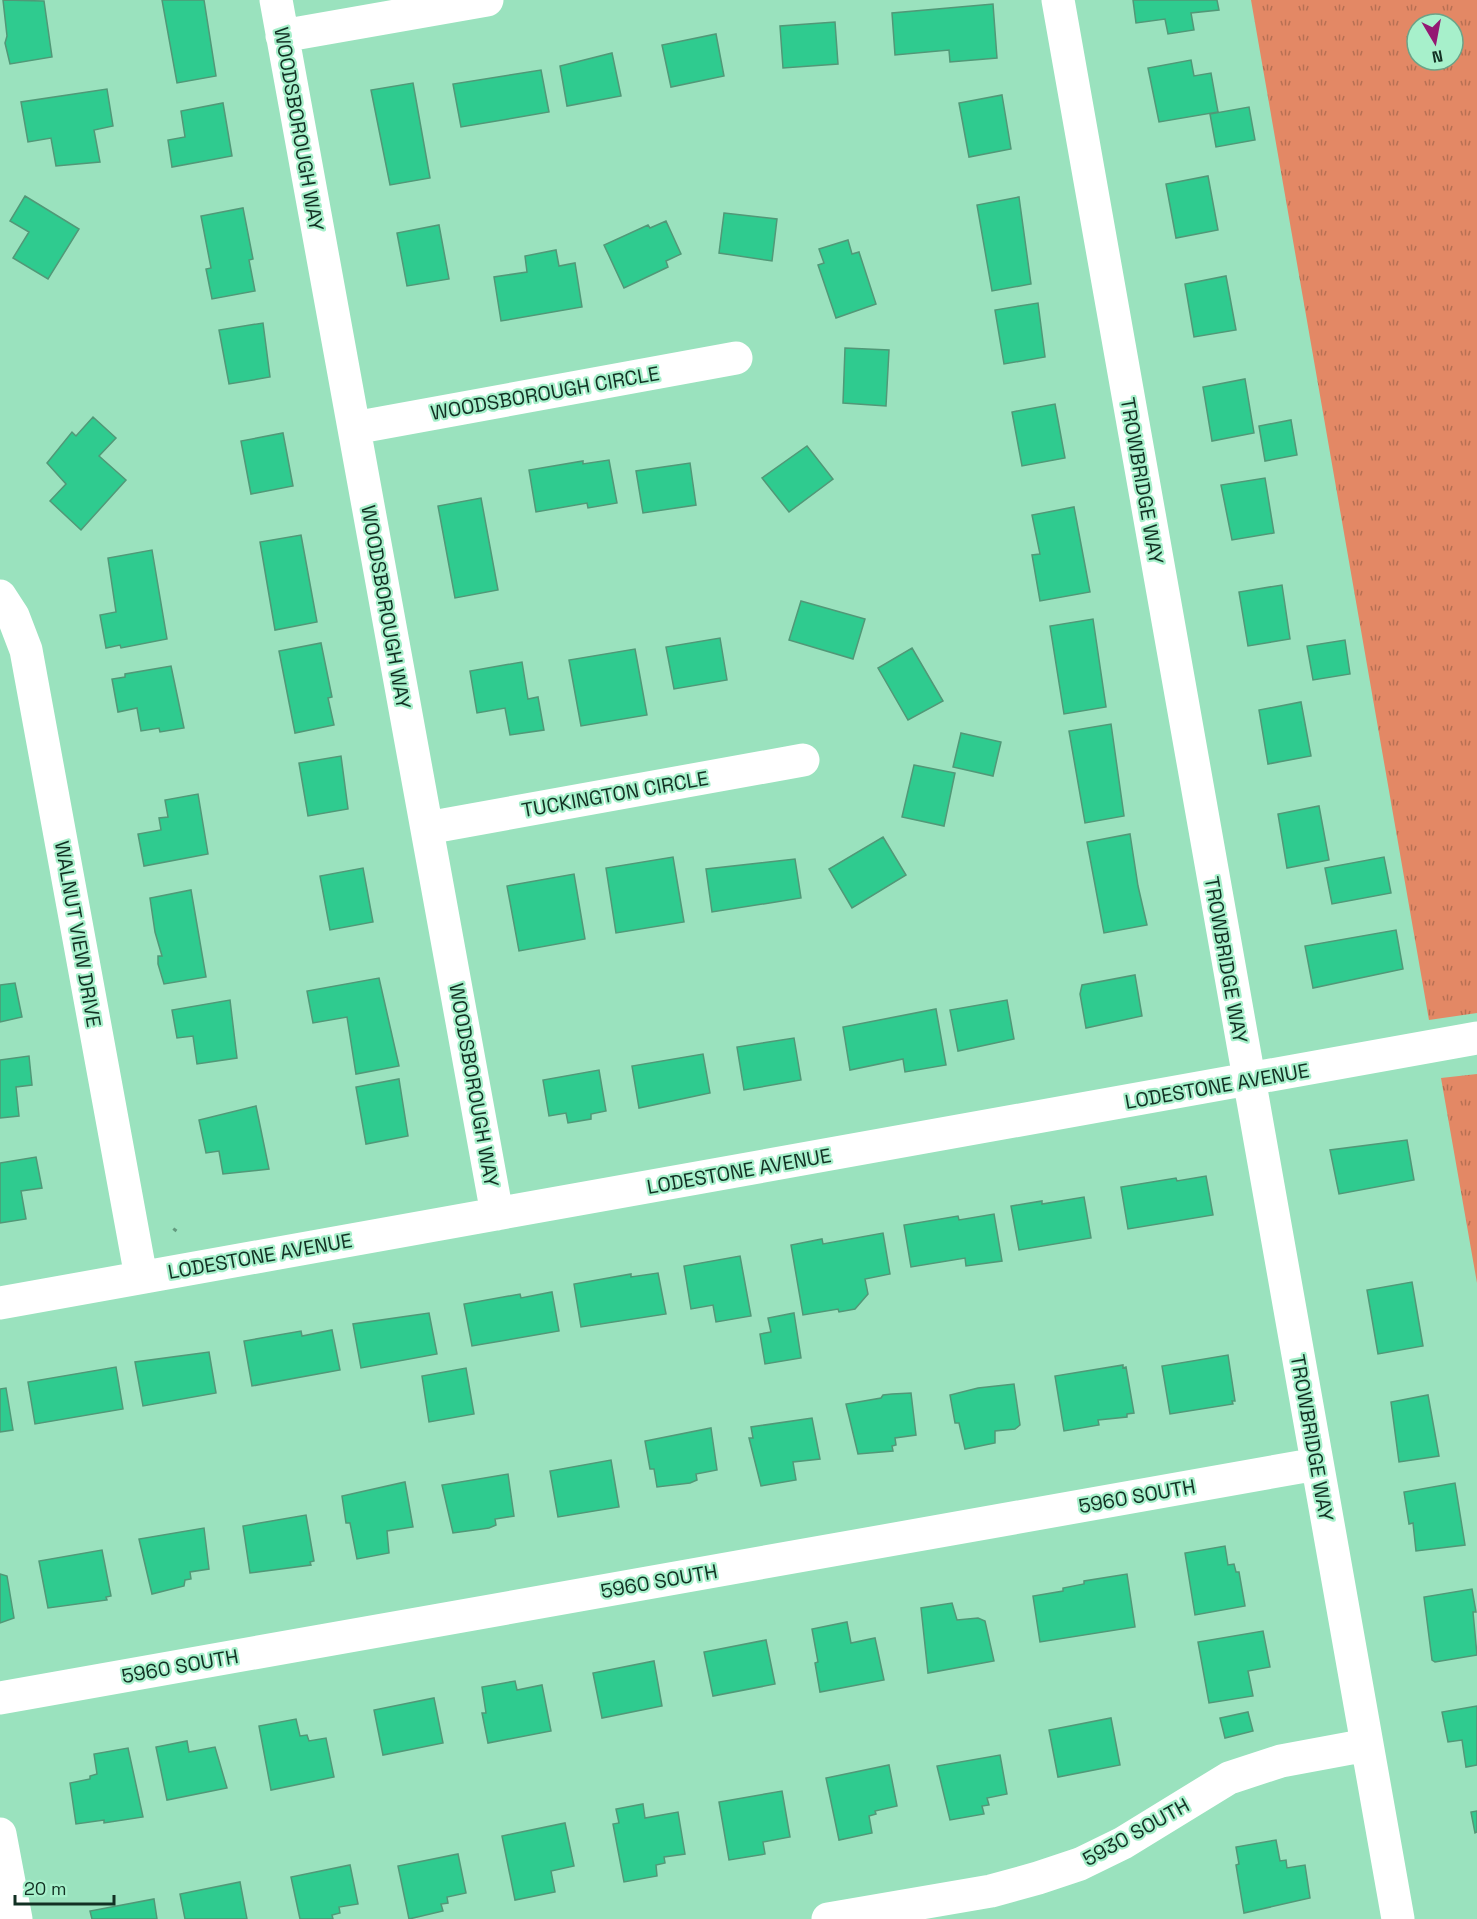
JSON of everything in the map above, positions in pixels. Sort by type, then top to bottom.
[{"type":"street","name":"WOODSBOROUGH WAY","points":[[276,0],[497,1214]]},
{"type":"street","points":[[282,36],[487,0]]},
{"type":"street","name":"TROWBRIDGE WAY","points":[[1058,0],[1398,1919]]},
{"type":"street","name":"WOODSBOROUGH CIRCLE","points":[[354,428],[736,358]]},
{"type":"street","name":"WALNUT VIEW DRIVE","points":[[0,596],[13,616],[26,650],[141,1277]]},
{"type":"street","name":"TUCKINGTON CIRCLE","points":[[427,828],[803,760]]},
{"type":"street","name":"LODESTONE AVENUE","points":[[0,1303],[1248,1081],[1477,1038]]},
{"type":"street","name":"5960 SOUTH","points":[[0,1698],[1317,1464]]},
{"type":"street","name":"5930 SOUTH","points":[[828,1919],[991,1891],[1038,1878],[1080,1864],[1123,1843],[1229,1778],[1281,1761],[1367,1745]]},
{"type":"street","points":[[0,1834],[16,1919]]},
{"type":"green space","points":[[1251,0],[1477,0],[1477,1013],[1429,1020]]},
{"type":"green space","points":[[1477,1074],[1477,1283],[1441,1078]]},
{"type":"building","points":[[3,0],[44,1],[52,57],[10,64],[5,43],[7,36]]},
{"type":"building","points":[[162,0],[204,0],[216,76],[177,83]]},
{"type":"building","points":[[1133,0],[1217,0],[1219,10],[1191,13],[1194,30],[1168,34],[1165,19],[1136,23]]},
{"type":"building","points":[[993,4],[997,58],[950,62],[949,50],[895,55],[892,13]]},
{"type":"building","points":[[835,22],[838,64],[783,68],[780,26]]},
{"type":"building","points":[[716,34],[724,76],[671,87],[662,45]]},
{"type":"building","points":[[612,53],[621,96],[567,106],[560,66]]},
{"type":"building","points":[[1191,60],[1194,76],[1211,73],[1218,112],[1159,122],[1148,68]]},
{"type":"building","points":[[541,70],[549,112],[461,127],[453,84]]},
{"type":"building","points":[[413,83],[430,178],[390,185],[371,90]]},
{"type":"building","points":[[107,89],[113,126],[94,130],[100,162],[56,166],[51,138],[28,142],[21,102]]},
{"type":"building","points":[[1002,95],[1011,149],[969,157],[959,103]]},
{"type":"building","points":[[223,103],[232,156],[172,167],[168,140],[185,137],[181,111]]},
{"type":"building","points":[[1249,107],[1255,140],[1216,147],[1210,114]]},
{"type":"building","points":[[1208,176],[1218,230],[1176,238],[1166,184]]},
{"type":"building","points":[[25,196],[79,229],[48,279],[13,258],[29,232],[10,221]]},
{"type":"building","points":[[1019,197],[1031,284],[992,291],[977,205]]},
{"type":"building","points":[[243,208],[253,259],[249,260],[255,291],[212,299],[206,269],[211,268],[201,216]]},
{"type":"building","points":[[724,213],[777,219],[772,261],[719,253]]},
{"type":"building","points":[[666,221],[681,254],[666,261],[668,267],[624,288],[604,245],[648,225],[650,228]]},
{"type":"building","points":[[439,225],[449,279],[407,286],[397,233]]},
{"type":"building","points":[[848,240],[852,254],[859,252],[876,304],[836,318],[818,265],[824,263],[819,249]]},
{"type":"building","points":[[556,250],[559,266],[575,263],[582,307],[501,321],[494,277],[527,272],[525,256]]},
{"type":"building","points":[[1226,276],[1236,330],[1194,337],[1185,284]]},
{"type":"building","points":[[1038,303],[1045,357],[1004,364],[995,310]]},
{"type":"building","points":[[263,323],[270,377],[229,384],[219,330]]},
{"type":"building","points":[[845,348],[889,350],[886,406],[843,403]]},
{"type":"building","points":[[1245,379],[1254,433],[1212,441],[1203,387]]},
{"type":"building","points":[[1055,404],[1065,458],[1022,466],[1012,412]]},
{"type":"building","points":[[93,417],[116,438],[99,456],[126,480],[81,530],[50,501],[66,484],[47,463],[72,432],[76,436]]},
{"type":"building","points":[[1291,420],[1297,455],[1265,461],[1259,426]]},
{"type":"building","points":[[283,433],[293,486],[251,494],[241,441]]},
{"type":"building","points":[[807,446],[833,479],[789,512],[762,478]]},
{"type":"building","points":[[609,460],[617,503],[588,508],[587,503],[536,512],[529,470],[583,461],[583,464]]},
{"type":"building","points":[[690,463],[696,505],[643,513],[636,471]]},
{"type":"building","points":[[1265,478],[1274,533],[1232,540],[1221,485]]},
{"type":"building","points":[[481,498],[498,590],[455,598],[438,506]]},
{"type":"building","points":[[1074,507],[1090,592],[1040,601],[1032,555],[1040,554],[1032,515]]},
{"type":"building","points":[[301,535],[317,622],[275,630],[260,542]]},
{"type":"building","points":[[152,550],[167,639],[121,648],[120,645],[106,648],[100,615],[116,612],[108,558]]},
{"type":"building","points":[[1282,585],[1290,639],[1248,646],[1239,592]]},
{"type":"building","points":[[801,601],[865,619],[853,659],[789,640]]},
{"type":"building","points":[[1093,619],[1106,707],[1064,714],[1050,626]]},
{"type":"building","points":[[720,638],[727,680],[674,689],[666,647]]},
{"type":"building","points":[[1345,640],[1350,674],[1313,680],[1307,646]]},
{"type":"building","points":[[321,643],[332,697],[328,698],[334,725],[295,733],[279,651]]},
{"type":"building","points":[[912,648],[943,701],[908,720],[878,668]]},
{"type":"building","points":[[635,649],[647,715],[581,726],[569,660]]},
{"type":"building","points":[[522,662],[528,699],[538,697],[544,730],[510,735],[505,708],[477,713],[470,671]]},
{"type":"building","points":[[171,666],[184,728],[160,732],[159,728],[141,731],[137,708],[118,712],[112,679],[125,677],[125,674]]},
{"type":"building","points":[[1301,702],[1311,756],[1268,764],[1259,710]]},
{"type":"building","points":[[1111,724],[1124,816],[1085,823],[1069,731]]},
{"type":"building","points":[[961,733],[1001,742],[993,776],[953,767]]},
{"type":"building","points":[[341,756],[348,809],[308,816],[299,763]]},
{"type":"building","points":[[914,765],[955,773],[944,826],[902,817]]},
{"type":"building","points":[[198,794],[208,854],[144,866],[138,834],[161,830],[159,818],[168,817],[165,800]]},
{"type":"building","points":[[1319,806],[1329,860],[1287,868],[1278,814]]},
{"type":"building","points":[[1130,834],[1147,925],[1104,933],[1087,842]]},
{"type":"building","points":[[883,837],[906,875],[852,908],[829,869]]},
{"type":"building","points":[[673,857],[684,922],[616,933],[606,868]]},
{"type":"building","points":[[1384,857],[1391,893],[1332,904],[1325,868]]},
{"type":"building","points":[[795,859],[801,898],[712,912],[706,869]]},
{"type":"building","points":[[363,868],[373,922],[330,930],[320,876]]},
{"type":"building","points":[[574,874],[585,939],[519,951],[507,886]]},
{"type":"building","points":[[191,890],[206,977],[164,984],[158,964],[158,956],[162,956],[155,932],[150,898]]},
{"type":"building","points":[[1396,930],[1403,969],[1313,988],[1305,946]]},
{"type":"building","points":[[1135,975],[1142,1016],[1086,1028],[1080,994],[1082,985]]},
{"type":"building","points":[[379,978],[399,1066],[356,1074],[347,1017],[313,1023],[307,991]]},
{"type":"building","points":[[15,983],[22,1017],[0,1022],[0,985]]},
{"type":"building","points":[[230,1000],[237,1058],[197,1064],[193,1036],[177,1038],[172,1010]]},
{"type":"building","points":[[1007,1000],[1014,1039],[958,1051],[950,1010]]},
{"type":"building","points":[[936,1009],[946,1065],[905,1072],[903,1059],[850,1070],[843,1027]]},
{"type":"building","points":[[794,1038],[801,1080],[744,1090],[737,1047]]},
{"type":"building","points":[[703,1054],[710,1093],[639,1108],[632,1066]]},
{"type":"building","points":[[29,1056],[32,1085],[16,1087],[19,1116],[0,1118],[0,1060]]},
{"type":"building","points":[[599,1070],[606,1111],[591,1114],[591,1119],[568,1123],[566,1113],[549,1116],[543,1080]]},
{"type":"building","points":[[399,1079],[408,1136],[366,1144],[356,1087]]},
{"type":"building","points":[[256,1106],[269,1169],[223,1174],[219,1151],[206,1153],[199,1120]]},
{"type":"building","points":[[1407,1140],[1414,1180],[1339,1194],[1330,1150]]},
{"type":"building","points":[[36,1157],[42,1188],[21,1191],[26,1219],[0,1223],[0,1163]]},
{"type":"building","points":[[1206,1176],[1213,1215],[1128,1229],[1121,1187],[1176,1178],[1177,1181]]},
{"type":"building","points":[[1084,1197],[1091,1238],[1019,1250],[1011,1206],[1042,1201],[1042,1204]]},
{"type":"building","points":[[994,1214],[1002,1261],[966,1266],[965,1258],[911,1267],[904,1225],[958,1216],[959,1220]]},
{"type":"building","points":[[883,1233],[890,1274],[865,1279],[868,1294],[855,1309],[839,1312],[838,1309],[803,1315],[791,1245],[822,1239],[823,1244]]},
{"type":"building","points":[[740,1256],[751,1316],[716,1322],[713,1305],[691,1309],[684,1266]]},
{"type":"building","points":[[658,1273],[666,1314],[581,1327],[574,1284],[631,1274],[631,1277]]},
{"type":"building","points":[[1412,1282],[1423,1346],[1378,1354],[1367,1290]]},
{"type":"building","points":[[552,1292],[559,1331],[472,1346],[464,1304],[520,1294],[521,1298]]},
{"type":"building","points":[[429,1313],[437,1354],[361,1368],[353,1324]]},
{"type":"building","points":[[794,1313],[801,1358],[765,1364],[760,1334],[771,1332],[768,1318]]},
{"type":"building","points":[[332,1330],[340,1370],[252,1386],[244,1341],[301,1331],[302,1336]]},
{"type":"building","points":[[209,1352],[216,1393],[143,1406],[135,1362]]},
{"type":"building","points":[[1228,1355],[1235,1401],[1232,1401],[1233,1404],[1170,1414],[1162,1366]]},
{"type":"building","points":[[1123,1365],[1123,1368],[1126,1367],[1134,1413],[1127,1414],[1127,1417],[1098,1420],[1099,1425],[1064,1431],[1055,1376]]},
{"type":"building","points":[[116,1367],[123,1409],[35,1424],[28,1382]]},
{"type":"building","points":[[466,1368],[474,1414],[429,1422],[422,1376]]},
{"type":"building","points":[[1014,1384],[1020,1425],[1015,1429],[995,1431],[995,1443],[965,1449],[959,1423],[955,1423],[950,1395],[978,1388]]},
{"type":"building","points":[[6,1388],[13,1430],[0,1432],[0,1389]]},
{"type":"building","points":[[911,1393],[916,1435],[895,1438],[896,1445],[892,1446],[893,1451],[858,1454],[846,1404],[881,1398],[883,1395]]},
{"type":"building","points":[[1428,1395],[1439,1456],[1399,1462],[1391,1402]]},
{"type":"building","points":[[812,1418],[820,1459],[793,1462],[796,1480],[761,1486],[749,1438],[753,1438],[751,1427]]},
{"type":"building","points":[[711,1428],[717,1470],[696,1474],[697,1480],[690,1483],[657,1487],[654,1469],[650,1469],[645,1441]]},
{"type":"building","points":[[611,1460],[619,1507],[558,1517],[550,1471]]},
{"type":"building","points":[[508,1474],[514,1516],[495,1519],[496,1525],[489,1528],[453,1533],[442,1485]]},
{"type":"building","points":[[405,1482],[413,1527],[387,1531],[389,1553],[357,1559],[350,1523],[346,1523],[342,1496]]},
{"type":"building","points":[[1455,1483],[1465,1545],[1416,1551],[1413,1523],[1409,1524],[1404,1492]]},
{"type":"building","points":[[306,1515],[314,1561],[310,1562],[311,1565],[250,1573],[243,1526]]},
{"type":"building","points":[[204,1528],[209,1569],[190,1572],[191,1579],[185,1580],[184,1586],[152,1594],[139,1539]]},
{"type":"building","points":[[1225,1546],[1228,1565],[1234,1564],[1236,1572],[1239,1572],[1245,1606],[1195,1615],[1185,1553]]},
{"type":"building","points":[[102,1550],[111,1596],[106,1597],[107,1600],[48,1608],[39,1561]]},
{"type":"building","points":[[0,1574],[7,1576],[14,1618],[0,1623]]},
{"type":"building","points":[[1127,1574],[1135,1627],[1040,1642],[1033,1596],[1063,1591],[1063,1588],[1084,1584],[1084,1581]]},
{"type":"building","points":[[1472,1589],[1476,1612],[1473,1612],[1477,1655],[1435,1662],[1432,1660],[1424,1597]]},
{"type":"building","points":[[952,1603],[957,1620],[978,1618],[985,1621],[994,1661],[928,1673],[921,1608]]},
{"type":"building","points":[[847,1622],[851,1643],[875,1638],[884,1680],[820,1692],[812,1629]]},
{"type":"building","points":[[1263,1631],[1270,1667],[1248,1671],[1253,1696],[1209,1703],[1198,1642]]},
{"type":"building","points":[[766,1640],[775,1684],[713,1696],[704,1652]]},
{"type":"building","points":[[654,1661],[662,1706],[602,1718],[593,1673]]},
{"type":"building","points":[[515,1681],[517,1690],[542,1685],[551,1731],[488,1743],[482,1713],[486,1713],[482,1687]]},
{"type":"building","points":[[434,1698],[443,1743],[383,1755],[374,1710]]},
{"type":"building","points":[[1477,1706],[1477,1765],[1466,1767],[1462,1740],[1448,1742],[1442,1712]]},
{"type":"building","points":[[1248,1712],[1253,1731],[1225,1738],[1220,1718]]},
{"type":"building","points":[[1111,1718],[1120,1765],[1058,1777],[1049,1730]]},
{"type":"building","points":[[296,1719],[300,1736],[307,1735],[309,1741],[326,1738],[334,1777],[271,1790],[259,1726]]},
{"type":"building","points":[[187,1741],[189,1752],[215,1747],[227,1788],[167,1800],[156,1747]]},
{"type":"building","points":[[128,1748],[143,1817],[104,1823],[104,1820],[76,1824],[70,1783],[90,1779],[90,1776],[97,1774],[94,1754]]},
{"type":"building","points":[[1000,1755],[1007,1794],[987,1798],[989,1805],[982,1806],[984,1814],[950,1820],[937,1766]]},
{"type":"building","points":[[889,1765],[897,1806],[875,1811],[876,1814],[869,1816],[872,1833],[839,1840],[826,1778]]},
{"type":"building","points":[[782,1791],[790,1837],[763,1842],[765,1854],[729,1860],[719,1802]]},
{"type":"building","points":[[643,1804],[645,1818],[678,1812],[685,1854],[664,1857],[665,1863],[656,1865],[657,1876],[624,1882],[613,1824],[619,1823],[616,1809]]},
{"type":"building","points":[[1477,1811],[1477,1832],[1475,1833],[1471,1812]]},
{"type":"building","points":[[565,1823],[574,1866],[551,1871],[555,1892],[515,1900],[502,1836]]},
{"type":"building","points":[[1276,1840],[1280,1861],[1286,1860],[1287,1868],[1305,1865],[1310,1898],[1244,1913],[1236,1865],[1239,1864],[1236,1847]]},
{"type":"building","points":[[458,1854],[466,1893],[447,1897],[448,1903],[441,1904],[443,1911],[409,1919],[398,1866]]},
{"type":"building","points":[[350,1865],[358,1904],[339,1907],[340,1913],[332,1915],[333,1919],[300,1919],[291,1877]]},
{"type":"building","points":[[240,1882],[247,1919],[185,1919],[180,1894]]},
{"type":"building","points":[[154,1899],[157,1919],[92,1919],[90,1911]]}]
